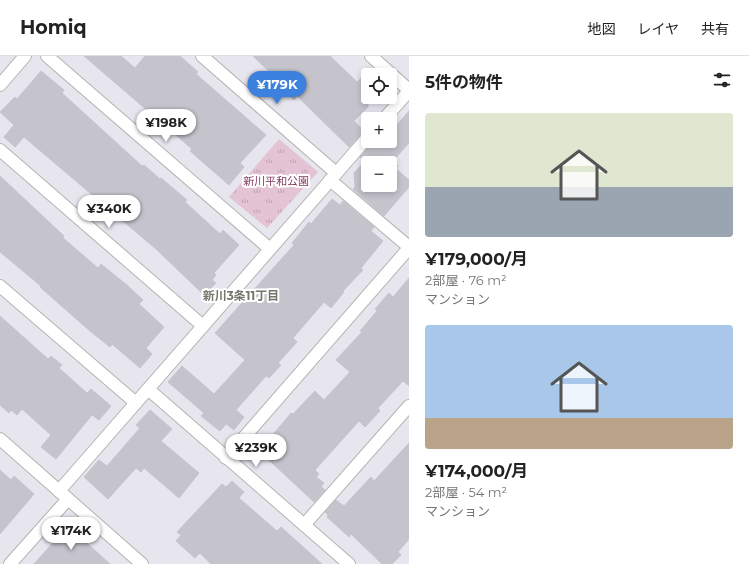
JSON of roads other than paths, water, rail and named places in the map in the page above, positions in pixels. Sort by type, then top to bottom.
[{"type":"street","points":[[0,85],[26,56]]},
{"type":"street","points":[[47,56],[270,249]]},
{"type":"street","points":[[202,56],[409,248],[226,458]]},
{"type":"street","points":[[371,56],[409,90],[390,112]]},
{"type":"street","points":[[10,564],[136,403],[361,145]]},
{"type":"street","points":[[0,150],[203,326]]},
{"type":"street","points":[[0,286],[136,403]]},
{"type":"street","points":[[148,389],[349,564]]},
{"type":"street","points":[[304,525],[409,406]]},
{"type":"street","points":[[0,439],[138,563]]},
{"type":"district","name":"新川3条11丁目","points":[[241,295]]},
{"type":"park label","name":"新川平和公園","points":[[276,181]]}]
